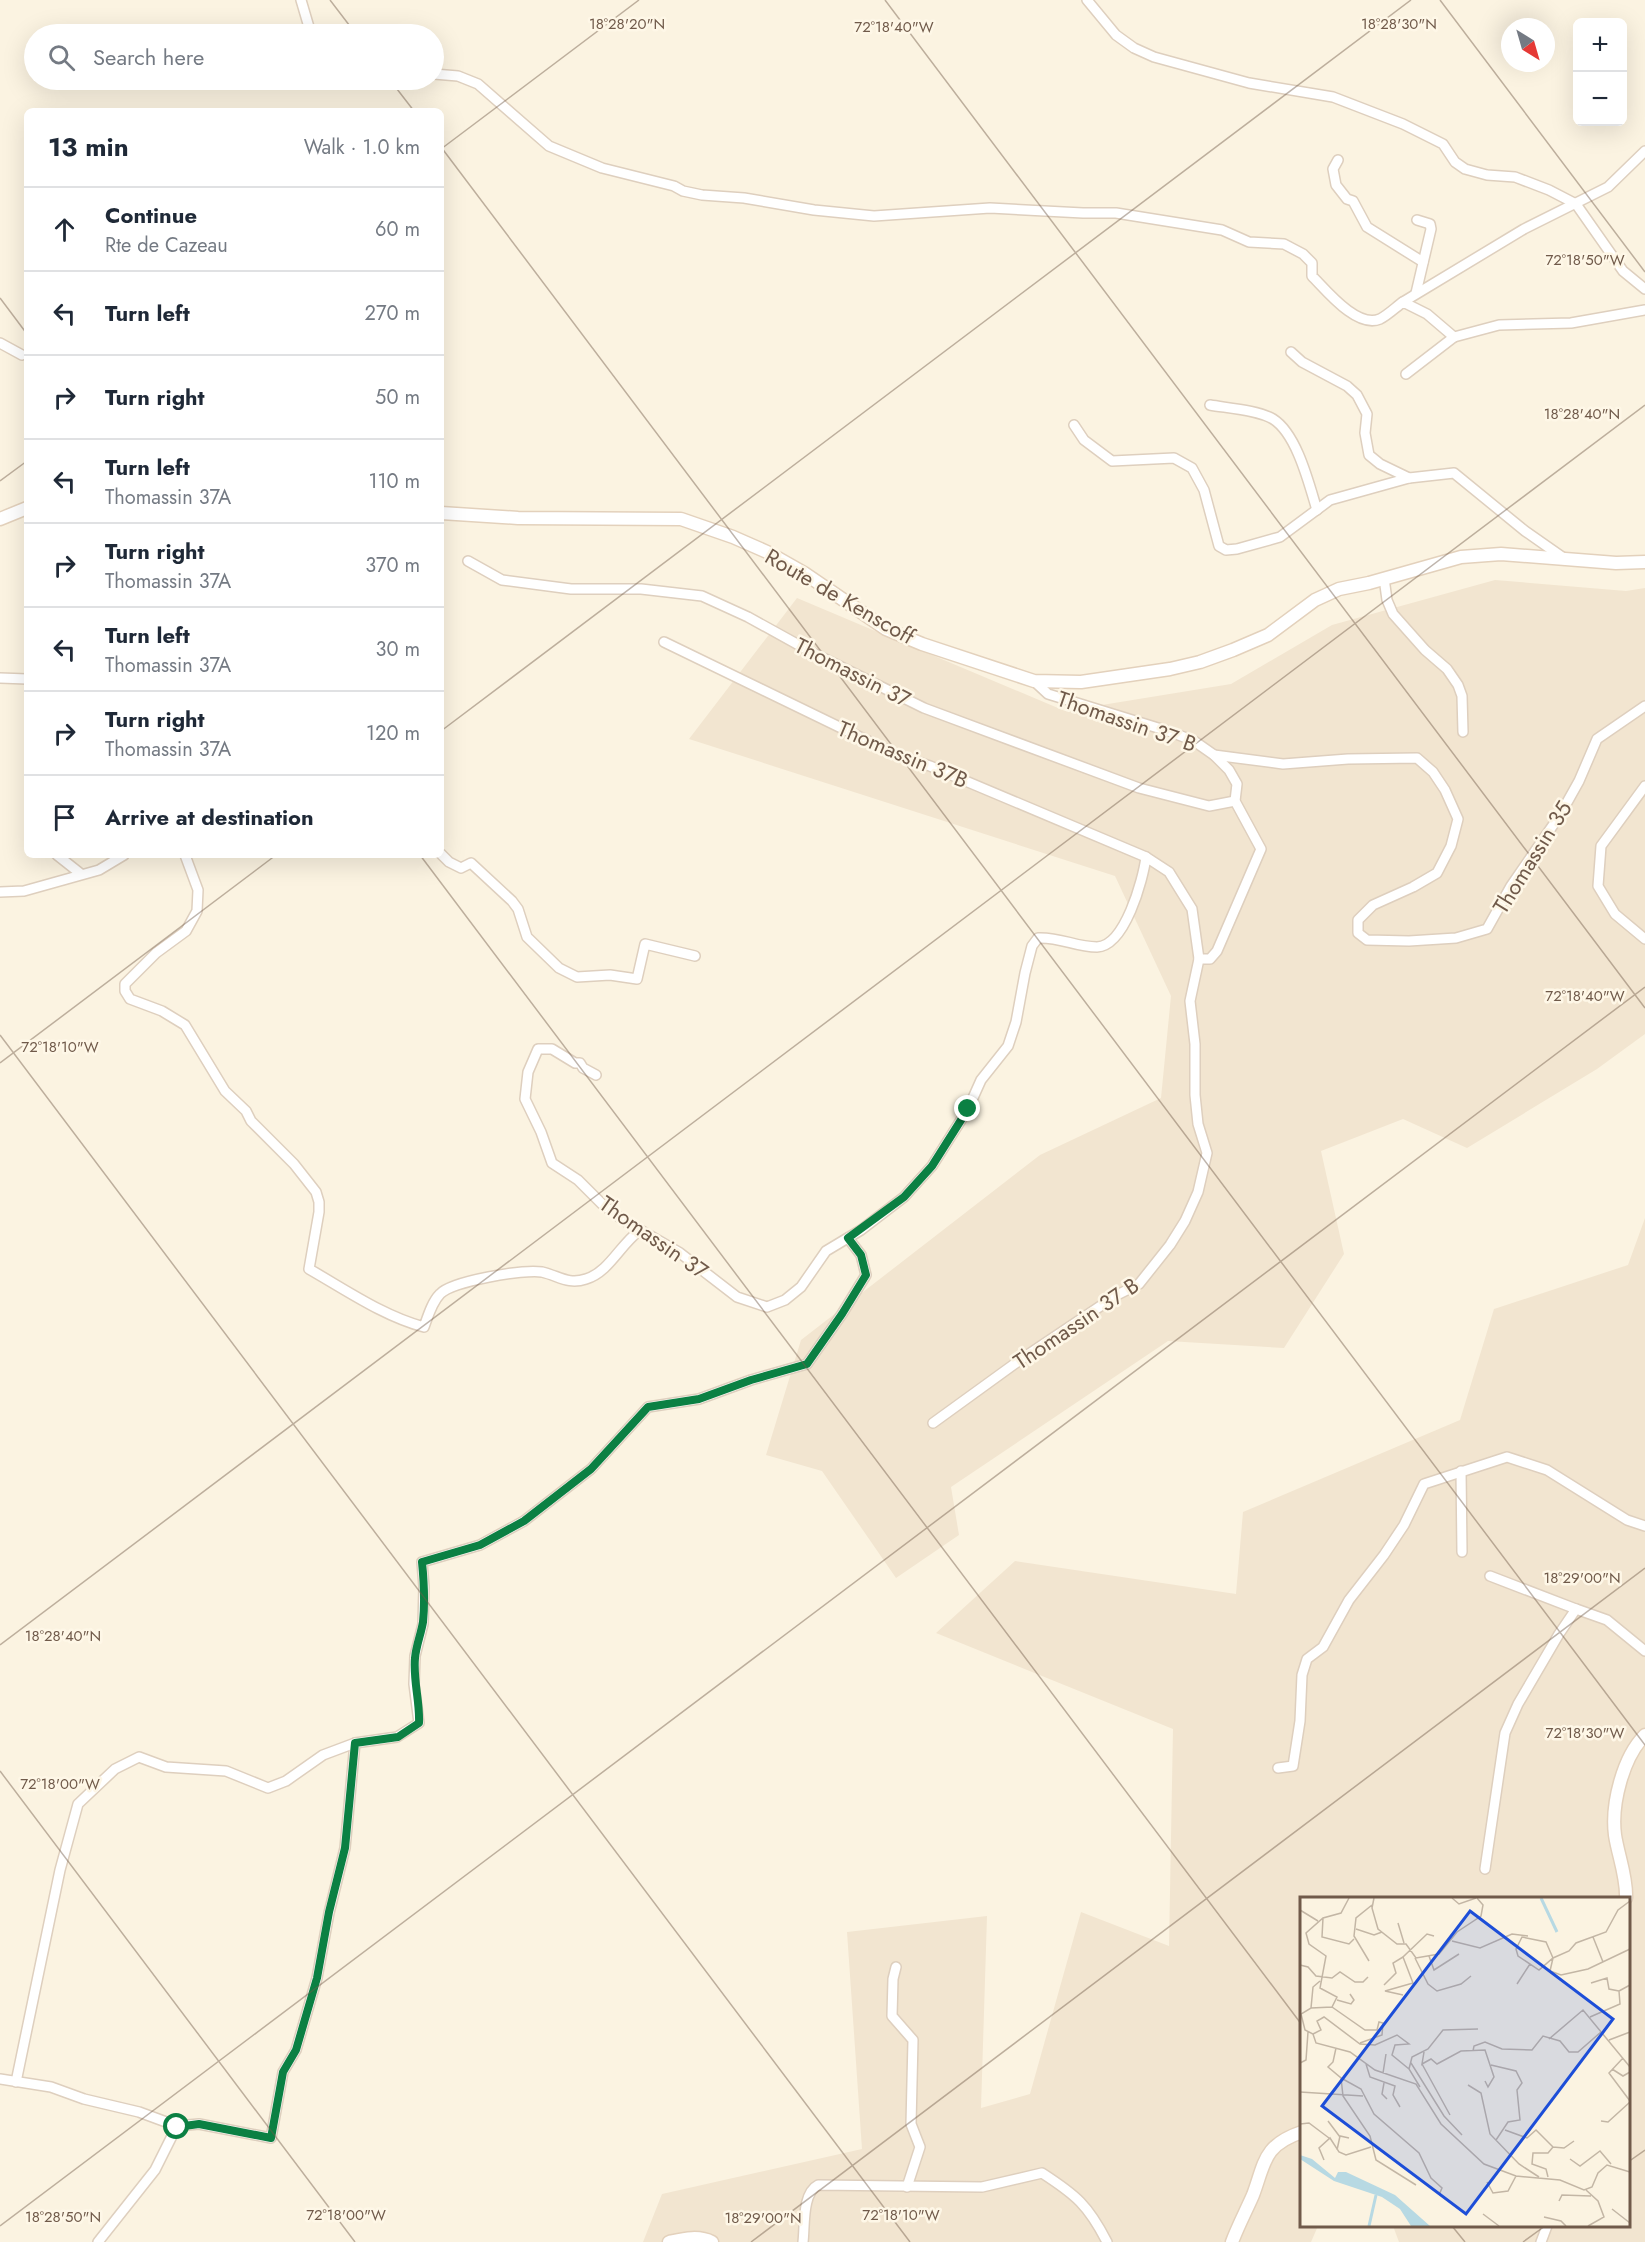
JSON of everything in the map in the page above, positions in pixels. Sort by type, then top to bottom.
[{"type":"main road","points":[[0,519],[24,509]]},
{"type":"main road","name":"Route de Kenscoff","points":[[444,513],[518,518],[681,519],[733,537],[767,552],[804,573],[886,629],[922,644],[1034,681],[1081,682],[1170,669],[1200,662],[1268,635],[1316,600],[1339,589],[1461,557],[1501,554],[1616,563],[1645,562]]},
{"type":"main road","points":[[1626,1897],[1614,1831],[1617,1794],[1629,1757],[1645,1735]]},
{"type":"main road","points":[[1232,2242],[1254,2191],[1262,2165],[1286,2137],[1300,2133]]},
{"type":"main road","points":[[669,2242],[687,2238],[706,2239],[712,2242]]},
{"type":"street","points":[[301,0],[309,24]]},
{"type":"street","points":[[1087,0],[1116,35],[1134,48],[1154,57],[1249,82],[1333,97],[1365,108],[1443,144],[1455,162],[1465,169],[1487,175],[1515,177],[1549,189],[1576,204],[1623,271],[1645,289]]},
{"type":"street","points":[[444,75],[458,76],[478,84],[549,146],[602,168],[674,186],[692,193],[874,216],[990,208],[1116,213],[1222,230],[1250,242],[1284,244],[1303,254],[1312,263],[1312,276],[1360,319],[1378,320],[1416,293],[1524,228],[1608,187],[1645,151]]},
{"type":"street","points":[[1338,160],[1334,170],[1336,185],[1347,199],[1353,201],[1367,227],[1423,262]]},
{"type":"street","points":[[1416,293],[1431,229],[1430,224],[1417,220]]},
{"type":"street","points":[[1403,302],[1427,314],[1454,337]]},
{"type":"street","points":[[1406,374],[1454,337],[1499,325],[1571,323],[1645,310]]},
{"type":"street","points":[[0,343],[22,355]]},
{"type":"street","points":[[1291,352],[1302,362],[1347,386],[1357,395],[1367,414],[1365,432],[1369,455],[1380,464],[1409,478]]},
{"type":"street","points":[[1210,405],[1262,414],[1274,419],[1299,454],[1317,510]]},
{"type":"street","points":[[1074,425],[1084,440],[1112,461],[1174,458],[1192,468],[1204,490],[1219,546],[1226,550],[1280,537],[1330,500],[1409,478],[1454,473],[1525,531],[1567,560]]},
{"type":"street","name":"Thomassin 37","points":[[468,561],[502,580],[571,589],[641,588],[702,596],[748,616],[815,654],[924,708],[1139,788],[1209,806],[1235,801]]},
{"type":"street","points":[[1384,578],[1387,600],[1393,614],[1425,650],[1447,669],[1458,685],[1462,696],[1463,732]]},
{"type":"street","name":"Thomassin 37B","points":[[664,642],[897,755],[930,766],[1146,857],[1169,872],[1192,909],[1199,959]]},
{"type":"street","points":[[0,678],[24,679]]},
{"type":"street","name":"Thomassin 37 B","points":[[933,1423],[1020,1360],[1139,1284],[1170,1245],[1185,1221],[1198,1192],[1207,1154],[1198,1124],[1195,1095],[1195,1044],[1190,1001],[1199,959],[1210,959],[1217,951],[1261,849],[1235,801],[1237,784],[1229,770],[1215,754],[1194,741],[1171,732],[1048,694],[1034,681]]},
{"type":"street","name":"Thomassin 35","points":[[1215,754],[1283,764],[1348,759],[1417,758],[1433,772],[1445,790],[1458,819],[1451,846],[1437,873],[1373,905],[1358,920],[1358,933],[1367,940],[1409,941],[1456,938],[1487,929],[1511,886],[1565,806],[1598,739],[1645,706]]},
{"type":"street","points":[[1645,786],[1600,846],[1598,886],[1615,914],[1645,939]]},
{"type":"street","points":[[444,857],[461,868],[471,863],[512,901],[518,909],[527,937],[560,968],[577,977],[610,975],[637,979],[645,944],[695,956]]},
{"type":"street","name":"Thomassin 37","points":[[596,1076],[583,1068],[580,1063],[575,1063],[552,1049],[537,1049],[528,1072],[525,1099],[541,1131],[552,1163],[578,1180],[602,1204],[639,1231],[650,1234],[680,1253],[738,1297],[767,1307],[785,1300],[801,1287],[826,1251],[848,1238],[904,1197],[932,1166],[968,1109],[981,1080],[1008,1046],[1016,1022],[1024,973],[1032,946],[1038,938],[1064,940],[1076,946],[1099,947],[1109,942],[1123,927],[1143,878],[1146,857]]},
{"type":"street","points":[[61,858],[81,874]]},
{"type":"street","points":[[0,892],[24,891],[99,870],[119,858]]},
{"type":"street","points":[[186,858],[198,890],[197,911],[186,931],[156,953],[125,984],[127,995],[130,999],[162,1011],[185,1025],[225,1090],[246,1111],[250,1121],[294,1164],[315,1192],[319,1202],[319,1212],[309,1269],[358,1298],[424,1327],[437,1297],[445,1290],[501,1274],[522,1272],[542,1272],[565,1281],[577,1282],[589,1279],[601,1272],[626,1240],[639,1231]]},
{"type":"street","points":[[16,2082],[60,1869],[78,1804],[115,1769],[139,1757],[166,1767],[225,1771],[268,1788],[286,1781],[323,1755],[355,1743],[398,1737],[419,1723],[414,1684],[415,1656],[423,1624],[422,1562],[480,1545],[524,1521],[591,1469],[648,1407],[699,1399],[751,1380],[807,1364],[866,1275],[861,1255],[848,1238]]},
{"type":"street","points":[[1278,1768],[1293,1766],[1300,1721],[1303,1668],[1308,1659],[1323,1647],[1349,1600],[1404,1525],[1424,1484],[1507,1457],[1547,1470],[1627,1520],[1645,1526]]},
{"type":"street","points":[[1461,1471],[1462,1552]]},
{"type":"street","points":[[1490,1576],[1607,1620],[1645,1651]]},
{"type":"street","points":[[1485,1869],[1505,1733],[1543,1661],[1576,1609]]},
{"type":"street","points":[[0,2079],[51,2088],[84,2099],[139,2112],[177,2127],[199,2124],[271,2138],[283,2072],[296,2050],[317,1978],[329,1912],[345,1848],[355,1743]]},
{"type":"street","points":[[896,1967],[893,1979],[892,2016],[913,2040],[911,2124],[920,2147],[907,2187]]},
{"type":"street","points":[[98,2242],[155,2170],[177,2127]]},
{"type":"street","points":[[802,2242],[808,2197],[813,2187],[818,2185],[982,2187],[1042,2172],[1071,2192],[1093,2215],[1107,2242]]},
{"type":"street","points":[[1541,2242],[1547,2227]]},
{"type":"shaded area","points":[[1495,580],[1626,591],[1645,588],[1645,1034],[1597,1069],[1467,1148],[1403,1119],[1321,1151],[1344,1254],[1284,1348],[1168,1341],[951,1487],[959,1535],[896,1578],[822,1471],[766,1455],[801,1340],[1040,1155],[1161,1098],[1171,996],[1115,876],[689,739],[797,598],[1065,711],[1231,684],[1332,625]]},
{"type":"shaded area","points":[[1645,1218],[1645,2242],[1399,2242],[1393,2227],[1630,2227],[1630,1897],[1300,1897],[1300,2227],[1318,2227],[1311,2242],[643,2242],[662,2194],[862,2149],[847,1932],[987,1916],[981,2108],[1030,2094],[1081,1912],[1169,1946],[1173,1729],[936,1633],[1015,1561],[1236,1594],[1243,1512],[1460,1420],[1494,1309],[1628,1265]]},
{"type":"route","points":[[177,2127],[199,2124],[271,2138],[283,2072],[296,2050],[317,1978],[329,1912],[345,1848],[355,1743],[398,1737],[419,1723],[414,1684],[415,1656],[423,1624],[422,1562],[480,1545],[524,1521],[591,1469],[648,1407],[699,1399],[751,1380],[807,1364],[866,1275],[861,1255],[848,1238],[904,1197],[932,1166],[968,1109]]}]
